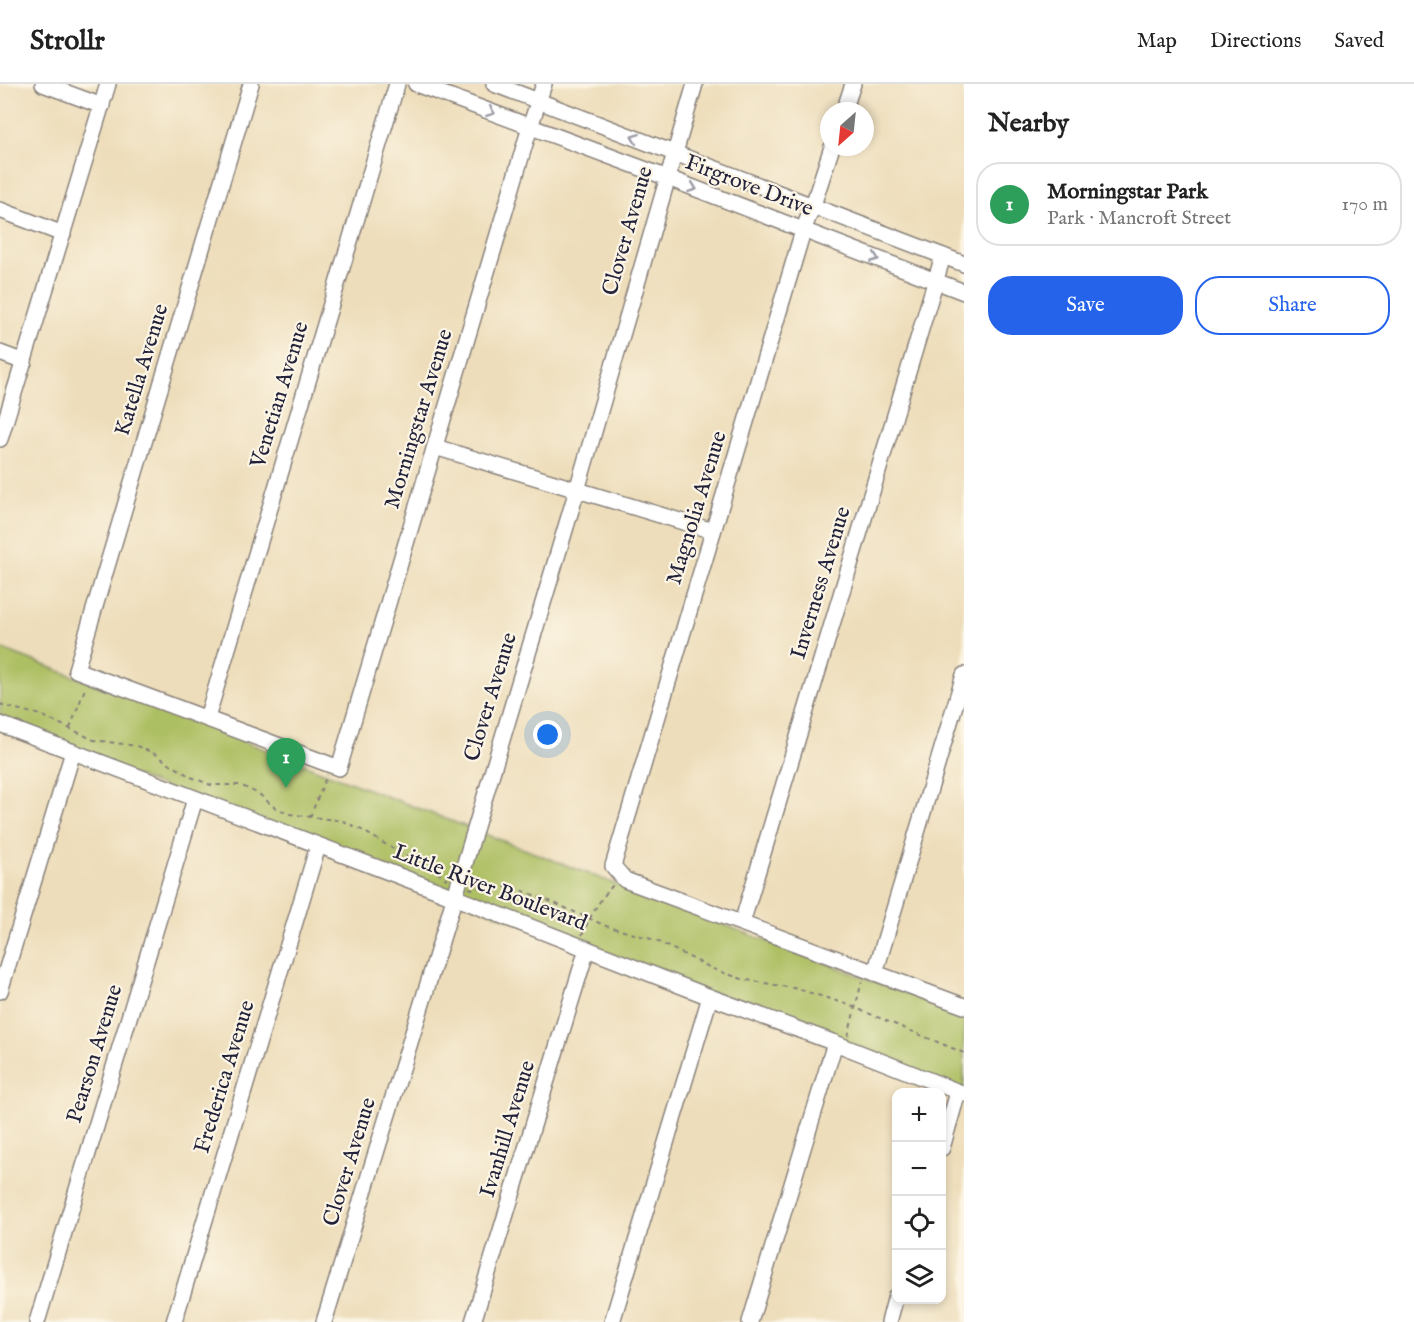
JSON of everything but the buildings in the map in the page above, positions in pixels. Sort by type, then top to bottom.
[{"type":"street","points":[[43,84],[102,106]]},
{"type":"street","points":[[0,439],[108,84]]},
{"type":"street","name":"Katella Avenue","points":[[207,718],[76,669],[251,84]]},
{"type":"street","name":"Venetian Avenue","points":[[207,718],[397,84]]},
{"type":"street","name":"Firgrove Drive","points":[[416,84],[964,292]]},
{"type":"street","name":"Firgrove Drive","points":[[494,84],[964,264]]},
{"type":"street","name":"Morningstar Avenue","points":[[333,772],[435,447],[544,84]]},
{"type":"street","name":"Clover Avenue","points":[[324,1322],[577,490],[695,84]]},
{"type":"street","points":[[847,102],[853,84]]},
{"type":"street","name":"Magnolia Avenue","points":[[619,882],[613,866],[803,231],[829,156]]},
{"type":"street","points":[[0,210],[63,234]]},
{"type":"street","name":"Inverness Avenue","points":[[742,923],[943,256]]},
{"type":"street","points":[[0,352],[24,362]]},
{"type":"street","points":[[435,447],[713,531]]},
{"type":"street","points":[[869,975],[964,675]]},
{"type":"street","points":[[207,718],[333,772]]},
{"type":"street","name":"Little River Boulevard","points":[[0,724],[318,846],[584,943],[710,997],[841,1041],[961,1094]]},
{"type":"street","points":[[0,991],[73,752]]},
{"type":"street","name":"Pearson Avenue","points":[[37,1322],[195,799]]},
{"type":"street","name":"Frederica Avenue","points":[[174,1322],[318,846]]},
{"type":"street","points":[[619,882],[742,923],[869,975],[964,1006]]},
{"type":"street","name":"Ivanhill Avenue","points":[[473,1322],[584,943]]},
{"type":"street","points":[[612,1322],[710,997]]},
{"type":"street","points":[[750,1322],[841,1041]]},
{"type":"street","points":[[944,1142],[961,1094]]},
{"type":"street","points":[[889,1322],[895,1304]]},
{"type":"path","points":[[70,728],[87,683]]},
{"type":"path","points":[[0,704],[41,715],[93,740],[137,746],[153,753],[191,777],[211,785],[240,785],[259,794],[274,807],[289,814],[343,821],[395,850],[430,866],[443,877]]},
{"type":"path","points":[[310,817],[333,772]]},
{"type":"path","points":[[584,943],[589,918],[600,901],[619,882]]},
{"type":"path","points":[[472,889],[486,885],[513,887],[606,926],[655,940],[712,969],[742,979],[798,988],[855,1008],[964,1053]]},
{"type":"path","points":[[841,1041],[869,975]]},
{"type":"green space","points":[[0,648],[964,1015],[964,1094],[0,724]]},
{"type":"place","name":"Morningstar Park","points":[[286,788]]}]
